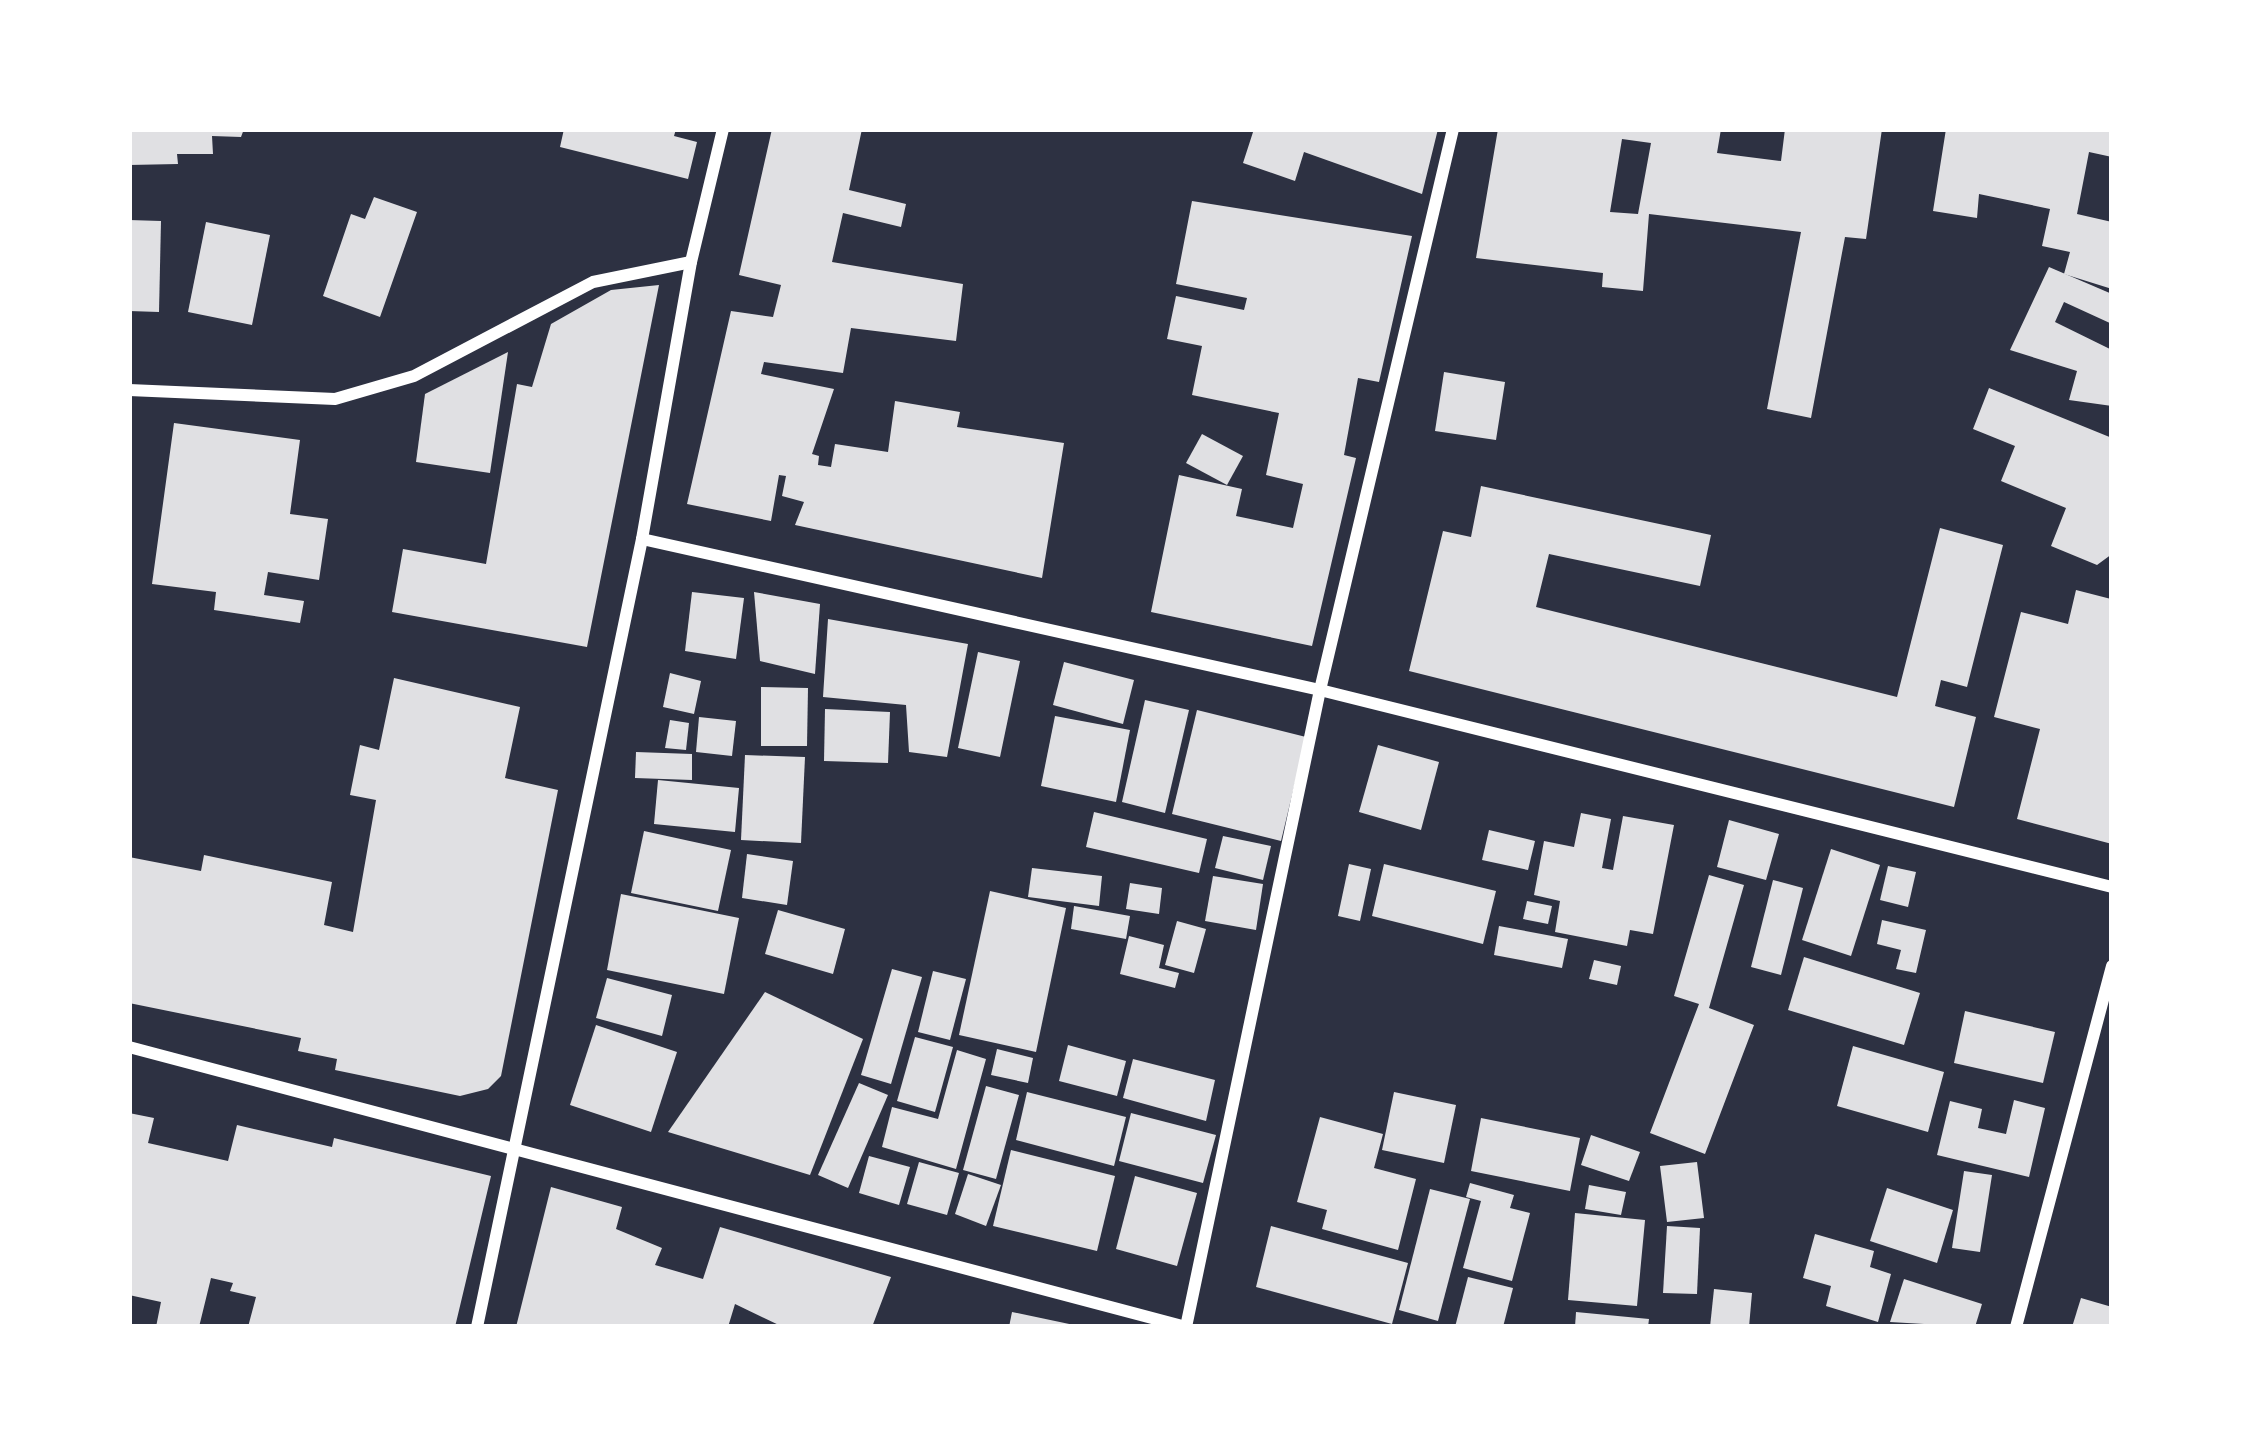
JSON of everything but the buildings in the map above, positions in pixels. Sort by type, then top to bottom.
[{"type":"street","points":[[477,1327],[642,539],[692,262],[724,129]]},
{"type":"street","points":[[129,1047],[1186,1327],[1320,690],[1453,129]]},
{"type":"street","points":[[129,390],[335,400],[414,376],[593,282],[692,262]]},
{"type":"street","points":[[642,539],[1320,690],[2112,886]]},
{"type":"street","points":[[2016,1327],[2112,966]]}]
